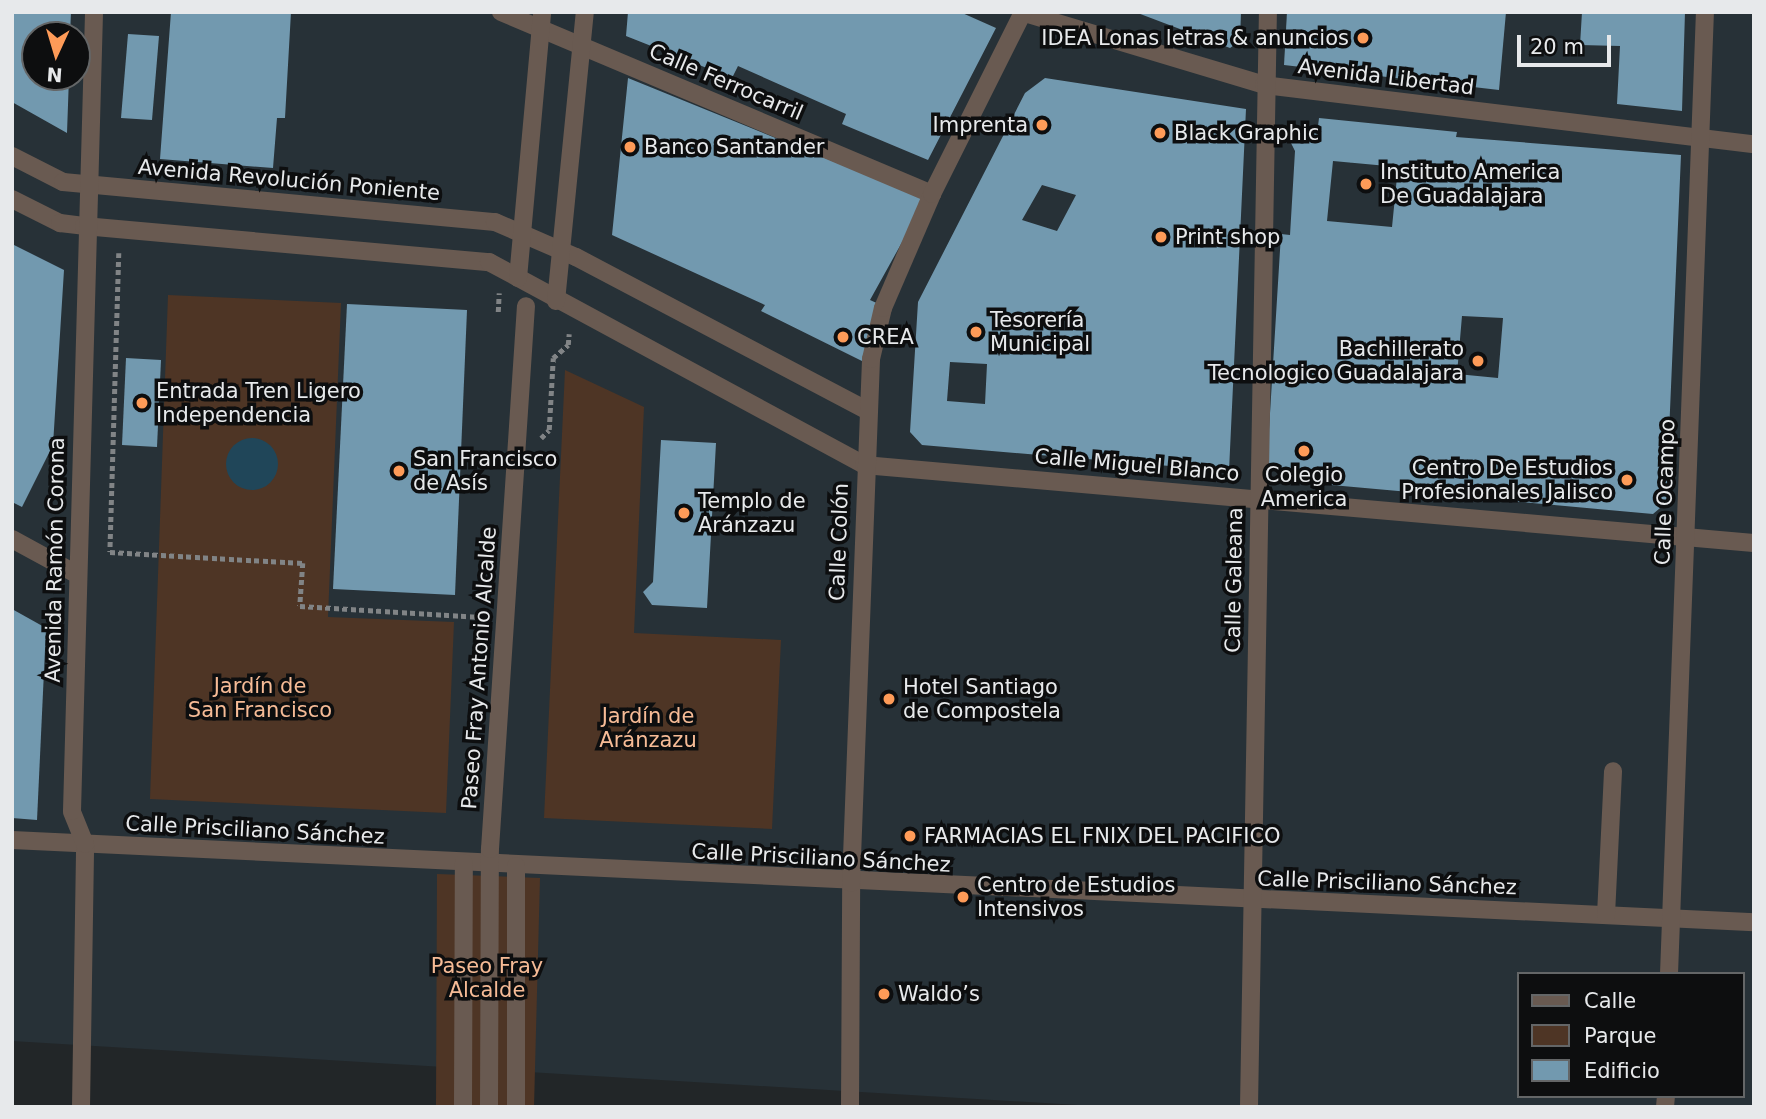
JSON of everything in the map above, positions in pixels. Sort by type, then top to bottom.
[{"type":"street","name":"Avenida Ramón Corona","points":[[81,1107],[85,844],[72,811],[84,226],[94,12]]},
{"type":"street","name":"Calle Ferrocarril","points":[[501,12],[542,20],[582,45],[932,194]]},
{"type":"street","points":[[12,199],[60,223],[489,262],[556,301],[585,12]]},
{"type":"street","name":"Avenida Libertad","points":[[1022,12],[1264,85],[1754,144]]},
{"type":"street","name":"Calle Colón","points":[[850,1107],[851,883],[864,408],[883,309],[932,194],[1022,12]]},
{"type":"street","name":"Calle Galeana","points":[[1249,1107],[1264,85],[1268,12]]},
{"type":"street","name":"Calle Ocampo","points":[[1669,972],[1705,12]]},
{"type":"street","points":[[518,278],[542,20]]},
{"type":"street","name":"Avenida Revolución Poniente","points":[[12,156],[63,182],[495,222],[561,250]]},
{"type":"street","points":[[561,250],[864,408]]},
{"type":"street","name":"Calle Miguel Blanco","points":[[556,301],[864,465],[1754,543]]},
{"type":"street","name":"Paseo Fray Antonio Alcalde","points":[[489,1107],[489,865],[526,306]]},
{"type":"street","points":[[12,539],[78,575]]},
{"type":"street","points":[[1606,915],[1613,771]]},
{"type":"street","name":"Calle Prisciliano Sánchez","points":[[12,840],[851,883],[1754,922]]},
{"type":"street","points":[[463,1107],[464,863]]},
{"type":"street","points":[[516,866],[516,1107]]},
{"type":"path","points":[[120,229],[110,552],[303,563],[300,606],[505,618]]},
{"type":"shaded area","points":[[12,12],[1754,12],[1754,1107],[1110,1107],[12,1041]]},
{"type":"green space","name":"Jardín de San Francisco","points":[[168,295],[341,303],[328,617],[454,622],[446,813],[150,799]]},
{"type":"green space","name":"Jardín de Aránzazu","points":[[565,370],[644,407],[634,633],[781,640],[772,829],[544,818]]},
{"type":"green space","name":"Paseo Fray Alcalde","points":[[437,874],[540,878],[534,1107],[436,1107]]},
{"type":"water","points":[[252,438],[262,440],[270,446],[276,454],[276,474],[270,482],[262,488],[252,490],[242,488],[234,482],[228,474],[226,464],[228,454],[234,446],[242,440]]},
{"type":"building","points":[[12,12],[71,12],[71,21],[21,21],[21,91],[68,91],[67,133],[12,102]]},
{"type":"building","points":[[171,12],[291,12],[285,118],[277,118],[273,168],[160,159]]},
{"type":"building","points":[[628,12],[960,12],[996,28],[928,160],[842,124],[846,114],[738,66],[732,78],[626,36]]},
{"type":"building","points":[[1135,12],[1241,12],[1240,41],[1230,48]]},
{"type":"building","name":"IDEA Lonas letras & anuncios","points":[[1287,12],[1506,12],[1499,90],[1284,65]]},
{"type":"building","points":[[1582,12],[1685,12],[1682,111],[1617,104],[1620,46],[1580,45]]},
{"type":"building","points":[[128,34],[159,36],[152,120],[121,118]]},
{"type":"building","points":[[628,78],[926,199],[870,300],[881,305],[866,363],[761,311],[765,305],[612,235]]},
{"type":"building","points":[[1045,78],[1246,109],[1229,471],[922,445],[910,432],[918,302],[1025,93]],"holes":[[[1042,185],[1076,195],[1057,231],[1022,220]],[[950,362],[987,364],[985,404],[947,401]]]},
{"type":"building","points":[[1319,118],[1457,132],[1456,137],[1681,155],[1666,503],[1653,514],[1287,481],[1267,462],[1281,234],[1290,235],[1295,151],[1290,141],[1301,127],[1317,134]],"holes":[[[1333,161],[1398,167],[1392,227],[1327,221]],[[1462,316],[1503,318],[1498,378],[1457,374]]]},
{"type":"building","points":[[12,244],[64,270],[53,445],[22,507],[12,502]]},
{"type":"building","name":"San Francisco de Asís","points":[[347,304],[467,310],[455,595],[333,589]]},
{"type":"building","name":"Entrada Tren Ligero Independencia","points":[[126,358],[161,360],[157,447],[122,445]]},
{"type":"building","name":"Templo de Aránzazu","points":[[661,440],[716,443],[707,608],[652,605],[643,592],[653,582]]},
{"type":"building","points":[[12,609],[46,628],[37,820],[12,818]]},
{"type":"place","name":"IDEA Lonas letras & anuncios","points":[[1363,38]]},
{"type":"place","name":"Imprenta","points":[[1042,125]]},
{"type":"place","name":"Black Graphic","points":[[1160,133]]},
{"type":"place","name":"Banco Santander","points":[[630,147]]},
{"type":"place","name":"Instituto America De Guadalajara","points":[[1366,184]]},
{"type":"place","name":"Print shop","points":[[1161,237]]},
{"type":"place","name":"Tesorería Municipal","points":[[976,332]]},
{"type":"place","name":"CREA","points":[[843,337]]},
{"type":"place","name":"Bachillerato Tecnologico Guadalajara","points":[[1478,361]]},
{"type":"place","name":"Entrada Tren Ligero Independencia","points":[[142,403]]},
{"type":"place","name":"Colegio America","points":[[1304,451]]},
{"type":"place","name":"San Francisco de Asís","points":[[399,471]]},
{"type":"place","name":"Centro De Estudios Profesionales Jalisco","points":[[1627,480]]},
{"type":"place","name":"Templo de Aránzazu","points":[[684,513]]},
{"type":"place","name":"Hotel Santiago de Compostela","points":[[889,699]]},
{"type":"place","name":"FARMACIAS EL FNIX DEL PACIFICO","points":[[910,836]]},
{"type":"place","name":"Centro de Estudios Intensivos","points":[[963,897]]},
{"type":"place","name":"Waldo’s","points":[[884,994]]}]
